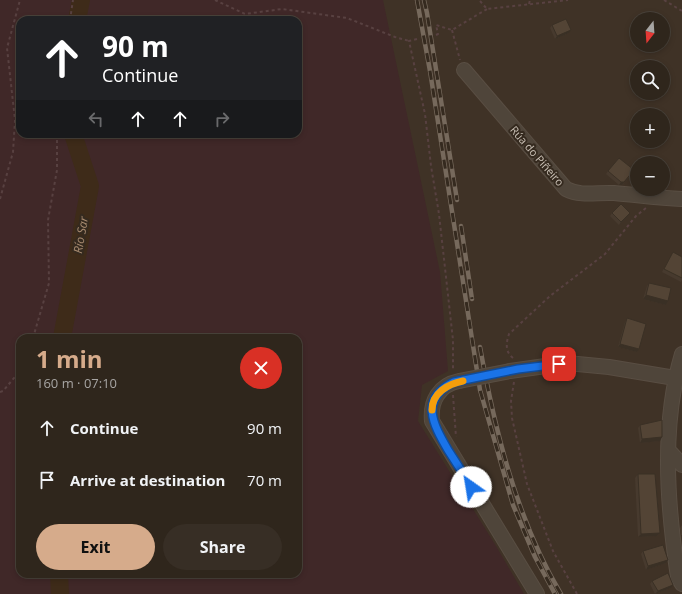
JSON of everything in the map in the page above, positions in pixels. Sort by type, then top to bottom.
[{"type":"street","name":"Rúa do Piñeiro","points":[[464,70],[566,188],[575,193],[585,194],[613,193],[682,199]]},
{"type":"street","points":[[682,354],[675,378],[668,481],[671,526],[678,577],[682,584]]},
{"type":"street","points":[[537,594],[432,421],[432,407],[435,399],[445,387],[456,382],[515,366],[567,363],[620,368],[675,378]]},
{"type":"street","points":[[669,451],[682,465]]},
{"type":"path","points":[[71,16],[73,0]]},
{"type":"path","points":[[214,0],[245,14],[282,10],[347,18],[394,37],[409,41],[418,39]]},
{"type":"path","points":[[529,4],[530,0]]},
{"type":"path","points":[[436,35],[438,34],[436,25],[452,30],[487,9],[568,0]]},
{"type":"path","points":[[664,0],[682,11]]},
{"type":"path","points":[[0,199],[13,152],[15,120],[7,48],[19,1]]},
{"type":"path","points":[[480,2],[487,9]]},
{"type":"path","points":[[452,30],[464,70]]},
{"type":"path","points":[[409,41],[425,114],[431,166],[439,214],[453,340],[456,382]]},
{"type":"path","points":[[34,334],[49,283],[48,220],[57,170],[57,138]]},
{"type":"path","points":[[577,594],[553,551],[527,484],[512,418],[511,401],[515,366],[507,349],[506,341],[509,334],[550,296],[605,254],[636,216],[662,198]]},
{"type":"path","points":[[0,392],[3,392],[16,376]]},
{"type":"shaded area","points":[[0,0],[383,0],[440,272],[448,371],[422,385],[418,421],[496,546],[524,594],[0,594]]},
{"type":"building","points":[[566,19],[571,30],[557,36],[552,25]]},
{"type":"building","points":[[619,158],[630,167],[630,175],[624,182],[621,182],[608,171]]},
{"type":"building","points":[[621,204],[630,213],[621,222],[612,213]]},
{"type":"building","points":[[673,252],[682,257],[682,278],[664,269]]},
{"type":"building","points":[[649,283],[671,288],[668,301],[646,295]]},
{"type":"building","points":[[627,318],[646,324],[639,349],[620,344]]},
{"type":"building","points":[[662,420],[662,437],[642,439],[640,425]]},
{"type":"building","points":[[638,474],[655,474],[660,533],[641,534]]},
{"type":"building","points":[[663,545],[668,560],[648,566],[643,551]]},
{"type":"building","points":[[668,573],[673,585],[658,591],[652,581]]},
{"type":"waterway","name":"Río Sar","points":[[78,16],[81,0]]},
{"type":"waterway","name":"Río Sar","points":[[63,334],[90,186],[74,138]]},
{"type":"waterway","name":"Río Sar","points":[[59,578],[60,594]]},
{"type":"railway","points":[[417,0],[430,71],[480,390],[513,505],[535,557],[555,594]]},
{"type":"railway","points":[[424,0],[457,200]]},
{"type":"railway","points":[[461,226],[472,299]]},
{"type":"railway","points":[[480,347],[501,443],[520,505],[532,536],[561,594]]},
{"type":"slow traffic","points":[[432,410],[435,399],[441,390],[454,382],[463,381]]},
{"type":"route","points":[[471,487],[432,421],[432,407],[441,390],[454,382],[518,369],[559,364]]}]
